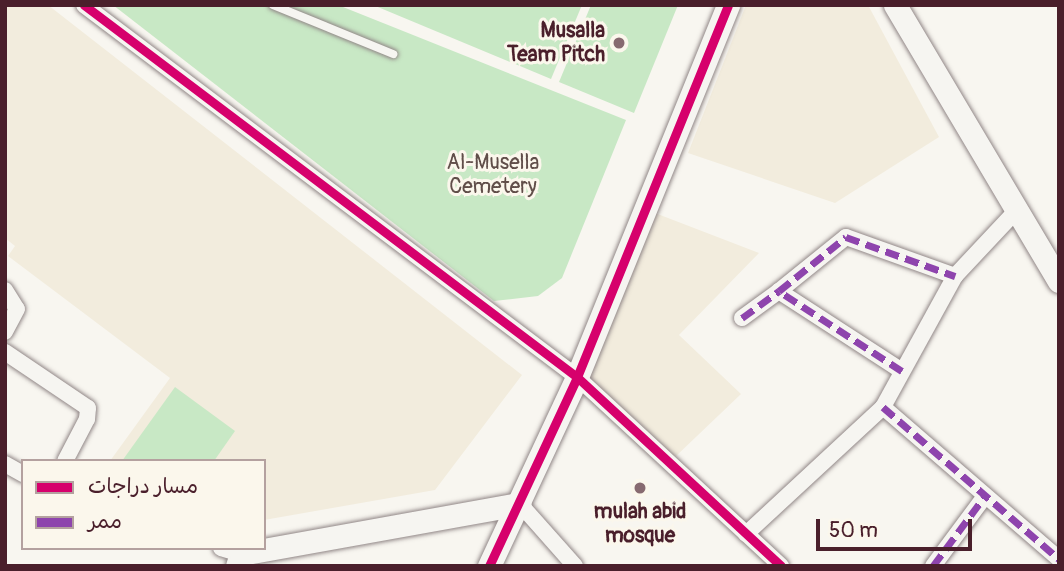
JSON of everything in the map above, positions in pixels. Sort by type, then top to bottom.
[{"type":"street","points":[[84,5],[577,377],[781,566]]},
{"type":"street","points":[[489,566],[577,377],[728,5]]},
{"type":"street","points":[[895,5],[1059,281]]},
{"type":"street","points":[[746,534],[883,407],[955,276],[1016,212]]},
{"type":"street","points":[[742,318],[846,237],[955,276]]},
{"type":"street","points":[[5,290],[17,309],[5,332]]},
{"type":"street","points":[[779,291],[902,371]]},
{"type":"street","points":[[5,352],[88,408],[88,419],[66,459]]},
{"type":"street","points":[[883,407],[1059,559]]},
{"type":"street","points":[[5,464],[21,473]]},
{"type":"street","points":[[933,566],[985,496]]},
{"type":"street","points":[[233,556],[520,504]]},
{"type":"street","points":[[520,504],[575,566]]},
{"type":"lane","points":[[273,5],[393,54]]},
{"type":"shaded area","points":[[5,5],[48,5],[522,375],[435,490],[266,520],[266,459],[111,459],[170,378],[8,256],[15,246],[5,238]]},
{"type":"shaded area","points":[[746,5],[868,5],[939,137],[835,203],[688,153]]},
{"type":"shaded area","points":[[655,213],[759,253],[679,335],[741,394],[675,457],[585,376]]},
{"type":"green space","name":"Al-Musella Cemetery","points":[[113,5],[338,5],[626,120],[562,278],[538,296],[494,301]]},
{"type":"green space","points":[[373,5],[582,5],[551,79]]},
{"type":"green space","name":"Musalla Team Pitch","points":[[591,5],[678,5],[634,113],[559,82]]},
{"type":"green space","points":[[175,387],[235,431],[215,459],[123,459]]},
{"type":"marked path","points":[[902,371],[779,291],[846,237],[955,276]]},
{"type":"marked path","points":[[742,318],[779,291]]},
{"type":"marked path","points":[[883,407],[1059,559]]},
{"type":"marked path","points":[[933,566],[985,496]]},
{"type":"cycle path","points":[[84,5],[577,377],[781,566]]},
{"type":"cycle path","points":[[489,566],[577,377],[728,5]]},
{"type":"place","name":"Musalla Team Pitch","points":[[619,43]]},
{"type":"place","name":"mulah abid mosque","points":[[640,488]]}]
